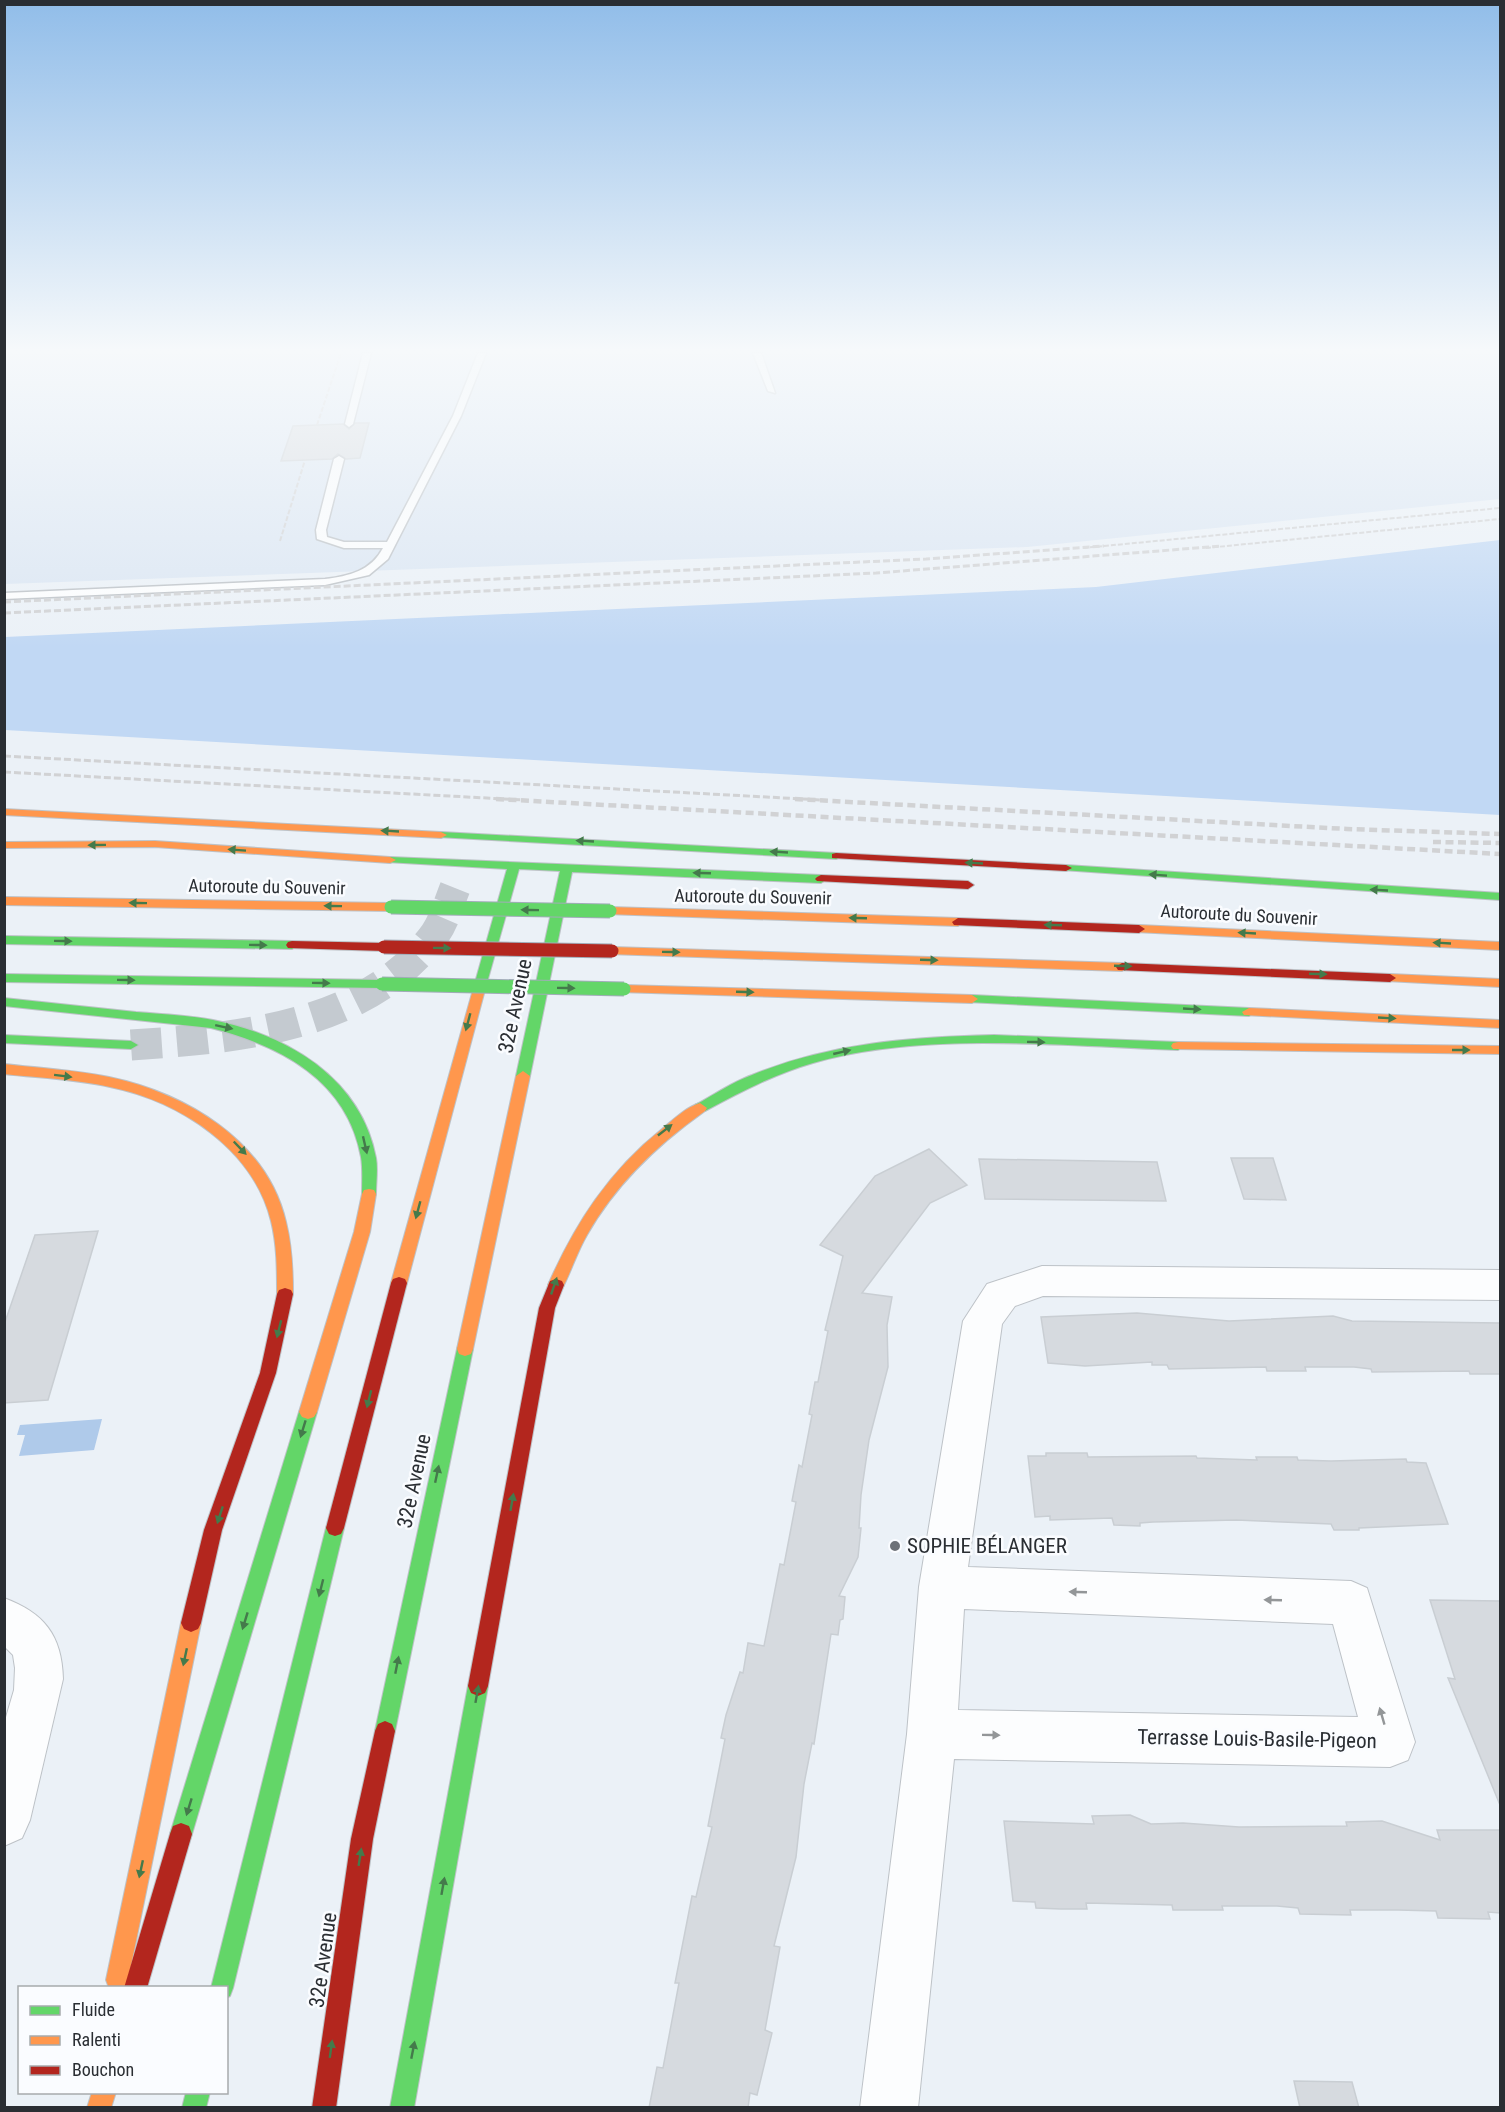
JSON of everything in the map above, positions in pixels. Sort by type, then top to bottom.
[{"type":"main road","points":[[4,812],[985,863],[1321,887],[1500,897]]},
{"type":"main road","points":[[4,845],[155,844],[358,859],[986,886]]},
{"type":"main road","points":[[227,863],[358,859]]},
{"type":"main road","points":[[457,882],[462,863]]},
{"type":"main road","name":"32e Avenue","points":[[222,1986],[376,1369],[471,1011],[513,865]]},
{"type":"main road","name":"32e Avenue","points":[[324,2108],[362,1839],[567,867]]},
{"type":"main road","points":[[1148,888],[1321,887]]},
{"type":"main road","name":"Autoroute du Souvenir","points":[[4,901],[610,911],[1092,926],[1500,946]]},
{"type":"main road","points":[[4,940],[612,951],[1110,966],[1500,983]]},
{"type":"main road","points":[[4,978],[624,989],[1009,1001],[1500,1024]]},
{"type":"main road","points":[[4,1002],[216,1025],[272,1041],[312,1065],[334,1084],[354,1116],[363,1137],[368,1158],[370,1178],[368,1204],[359,1242],[136,1986]]},
{"type":"main road","points":[[4,1039],[131,1045]]},
{"type":"main road","points":[[402,2108],[547,1308],[564,1258],[582,1225],[606,1190],[642,1150],[677,1120],[754,1078],[818,1057],[880,1044],[977,1040],[1339,1050],[1500,1050]]},
{"type":"main road","points":[[4,1069],[126,1086],[171,1102],[210,1123],[243,1150],[266,1181],[274,1198],[285,1239],[287,1283],[284,1309],[268,1368],[206,1559],[116,1986]]},
{"type":"street","points":[[890,2108],[932,1734],[942,1587],[983,1321],[1001,1295],[1042,1281],[1500,1285]]},
{"type":"street","name":"Terrasse Louis-Basile-Pigeon","points":[[932,1734],[1390,1742],[1351,1603],[942,1587]]},
{"type":"street","points":[[4,1620],[28,1634],[37,1650],[41,1668],[38,1690],[4,1820]]},
{"type":"lane","points":[[4,596],[337,581],[358,575],[376,566],[438,452]]},
{"type":"lane","points":[[339,459],[321,530],[322,539],[344,545],[390,544]]},
{"type":"shaded area","points":[[4,452],[1500,452],[1500,499],[1027,547],[5,584]]},
{"type":"shaded area","points":[[1500,540],[1500,815],[5,730],[5,637],[1096,587]]},
{"type":"shaded area","points":[[102,1419],[94,1450],[19,1456],[25,1435],[17,1435],[20,1425]]},
{"type":"building","points":[[284,452],[362,452],[360,458],[346,459],[338,454],[332,459],[281,461]]},
{"type":"building","points":[[929,1149],[967,1185],[930,1203],[862,1293],[892,1297],[887,1325],[888,1367],[869,1440],[861,1495],[858,1557],[839,1596],[845,1597],[843,1619],[840,1620],[838,1635],[831,1634],[814,1744],[812,1743],[804,1784],[796,1857],[774,1946],[780,1947],[765,2030],[772,2033],[757,2095],[750,2093],[748,2108],[649,2108],[657,2067],[663,2068],[679,1983],[675,1983],[692,1896],[696,1897],[712,1827],[708,1826],[725,1739],[721,1738],[726,1715],[740,1672],[743,1673],[748,1643],[764,1646],[780,1564],[784,1565],[796,1502],[792,1501],[799,1465],[802,1467],[812,1415],[809,1414],[815,1382],[818,1382],[828,1331],[825,1330],[843,1256],[820,1245],[875,1176]]},
{"type":"building","points":[[1231,1158],[1273,1158],[1286,1200],[1244,1199]]},
{"type":"building","points":[[979,1159],[1157,1162],[1166,1201],[985,1199]]},
{"type":"building","points":[[98,1231],[48,1400],[4,1403],[4,1325],[35,1235]]},
{"type":"building","points":[[1137,1313],[1229,1321],[1333,1316],[1352,1321],[1500,1323],[1500,1374],[1470,1374],[1469,1371],[1372,1372],[1371,1369],[1354,1367],[1305,1367],[1306,1371],[1267,1371],[1266,1367],[1169,1369],[1167,1365],[1152,1365],[1152,1362],[1085,1366],[1048,1363],[1041,1317]]},
{"type":"building","points":[[1046,1453],[1087,1453],[1088,1457],[1196,1456],[1197,1458],[1257,1460],[1256,1457],[1297,1457],[1298,1460],[1331,1461],[1406,1459],[1407,1462],[1426,1463],[1448,1524],[1334,1530],[1331,1524],[1236,1520],[1153,1522],[1140,1523],[1140,1526],[1114,1525],[1112,1518],[1050,1520],[1050,1516],[1035,1517],[1028,1456],[1046,1456]]},
{"type":"building","points":[[1430,1600],[1500,1601],[1500,1805],[1448,1678],[1455,1679]]},
{"type":"building","points":[[1130,1815],[1151,1824],[1183,1823],[1239,1827],[1347,1826],[1346,1822],[1382,1821],[1440,1840],[1437,1830],[1500,1830],[1500,1913],[1488,1912],[1490,1919],[1438,1918],[1436,1911],[1350,1910],[1351,1915],[1300,1914],[1298,1908],[1277,1906],[1222,1906],[1223,1910],[1173,1910],[1172,1905],[1086,1903],[1087,1909],[1061,1909],[1036,1908],[1035,1902],[1013,1901],[1004,1821],[1094,1824],[1092,1816]]},
{"type":"building","points":[[1294,2081],[1352,2082],[1359,2108],[1300,2108]]},
{"type":"tunnel","points":[[131,1045],[256,1032],[337,1009],[374,990],[407,965],[435,934],[444,918],[455,888]]},
{"type":"railway","points":[[280,541],[305,460]]},
{"type":"railway","points":[[1103,546],[1500,508]]},
{"type":"railway","points":[[1206,548],[1500,519]]},
{"type":"railway","points":[[4,602],[926,559],[1103,546]]},
{"type":"railway","points":[[1083,548],[1103,546]]},
{"type":"railway","points":[[4,613],[876,573],[1222,546]]},
{"type":"railway","points":[[4,756],[822,800]]},
{"type":"railway","points":[[4,772],[523,800]]},
{"type":"railway","points":[[496,799],[1500,854]]},
{"type":"railway","points":[[795,799],[1347,829],[1500,834]]},
{"type":"railway","points":[[1433,842],[1500,843]]},
{"type":"traffic: fast","points":[[441,835],[836,856]]},
{"type":"traffic: fast","points":[[390,860],[821,879]]},
{"type":"traffic: fast","points":[[480,986],[514,865]]},
{"type":"traffic: fast","points":[[523,1076],[567,867]]},
{"type":"traffic: fast","points":[[1066,868],[1500,897]]},
{"type":"traffic: fast","points":[[391,907],[610,911]]},
{"type":"traffic: fast","points":[[4,940],[292,945]]},
{"type":"traffic: fast","points":[[4,978],[382,984]]},
{"type":"traffic: fast","points":[[382,984],[624,989]]},
{"type":"traffic: fast","points":[[972,999],[1249,1012]]},
{"type":"traffic: fast","points":[[4,1002],[211,1024],[243,1032],[273,1044],[301,1059],[326,1079],[346,1102],[361,1129],[369,1160],[369,1194]]},
{"type":"traffic: fast","points":[[4,1039],[131,1045]]},
{"type":"traffic: fast","points":[[700,1108],[755,1078],[812,1059],[871,1046],[994,1039],[1178,1046]]},
{"type":"traffic: fast","points":[[385,1731],[465,1349]]},
{"type":"traffic: fast","points":[[181,1834],[308,1412]]},
{"type":"traffic: fast","points":[[222,1986],[335,1528]]},
{"type":"traffic: fast","points":[[402,2108],[478,1686]]},
{"type":"traffic: fast","points":[[194,2108],[198,2094]]},
{"type":"traffic: slow","points":[[4,812],[441,835]]},
{"type":"traffic: slow","points":[[4,845],[155,844],[390,860]]},
{"type":"traffic: slow","points":[[4,901],[391,907]]},
{"type":"traffic: slow","points":[[610,911],[958,922]]},
{"type":"traffic: slow","points":[[1139,929],[1500,946]]},
{"type":"traffic: slow","points":[[612,951],[1122,967]]},
{"type":"traffic: slow","points":[[1390,978],[1500,983]]},
{"type":"traffic: slow","points":[[399,1283],[480,986]]},
{"type":"traffic: slow","points":[[624,989],[972,999]]},
{"type":"traffic: slow","points":[[1249,1012],[1500,1024]]},
{"type":"traffic: slow","points":[[1178,1046],[1500,1050]]},
{"type":"traffic: slow","points":[[4,1069],[81,1077],[126,1086],[162,1098],[195,1115],[224,1135],[247,1159],[266,1187],[278,1219],[285,1255],[285,1294]]},
{"type":"traffic: slow","points":[[465,1349],[523,1076]]},
{"type":"traffic: slow","points":[[556,1285],[581,1232],[614,1184],[653,1143],[700,1108]]},
{"type":"traffic: slow","points":[[308,1412],[362,1232],[369,1194]]},
{"type":"traffic: slow","points":[[117,1980],[191,1623]]},
{"type":"traffic: slow","points":[[99,2108],[103,2094]]},
{"type":"traffic: jam","points":[[836,856],[1066,868]]},
{"type":"traffic: jam","points":[[821,879],[968,885]]},
{"type":"traffic: jam","points":[[958,922],[1139,929]]},
{"type":"traffic: jam","points":[[292,945],[384,947]]},
{"type":"traffic: jam","points":[[384,947],[612,951]]},
{"type":"traffic: jam","points":[[1122,967],[1390,978]]},
{"type":"traffic: jam","points":[[335,1528],[399,1283]]},
{"type":"traffic: jam","points":[[478,1686],[547,1308],[556,1285]]},
{"type":"traffic: jam","points":[[191,1623],[213,1530],[268,1373],[285,1294]]},
{"type":"traffic: jam","points":[[324,2108],[362,1839],[385,1731]]},
{"type":"traffic: jam","points":[[136,1986],[181,1834]]},
{"type":"place","name":"SOPHIE BÉLANGER","points":[[895,1546]]}]
